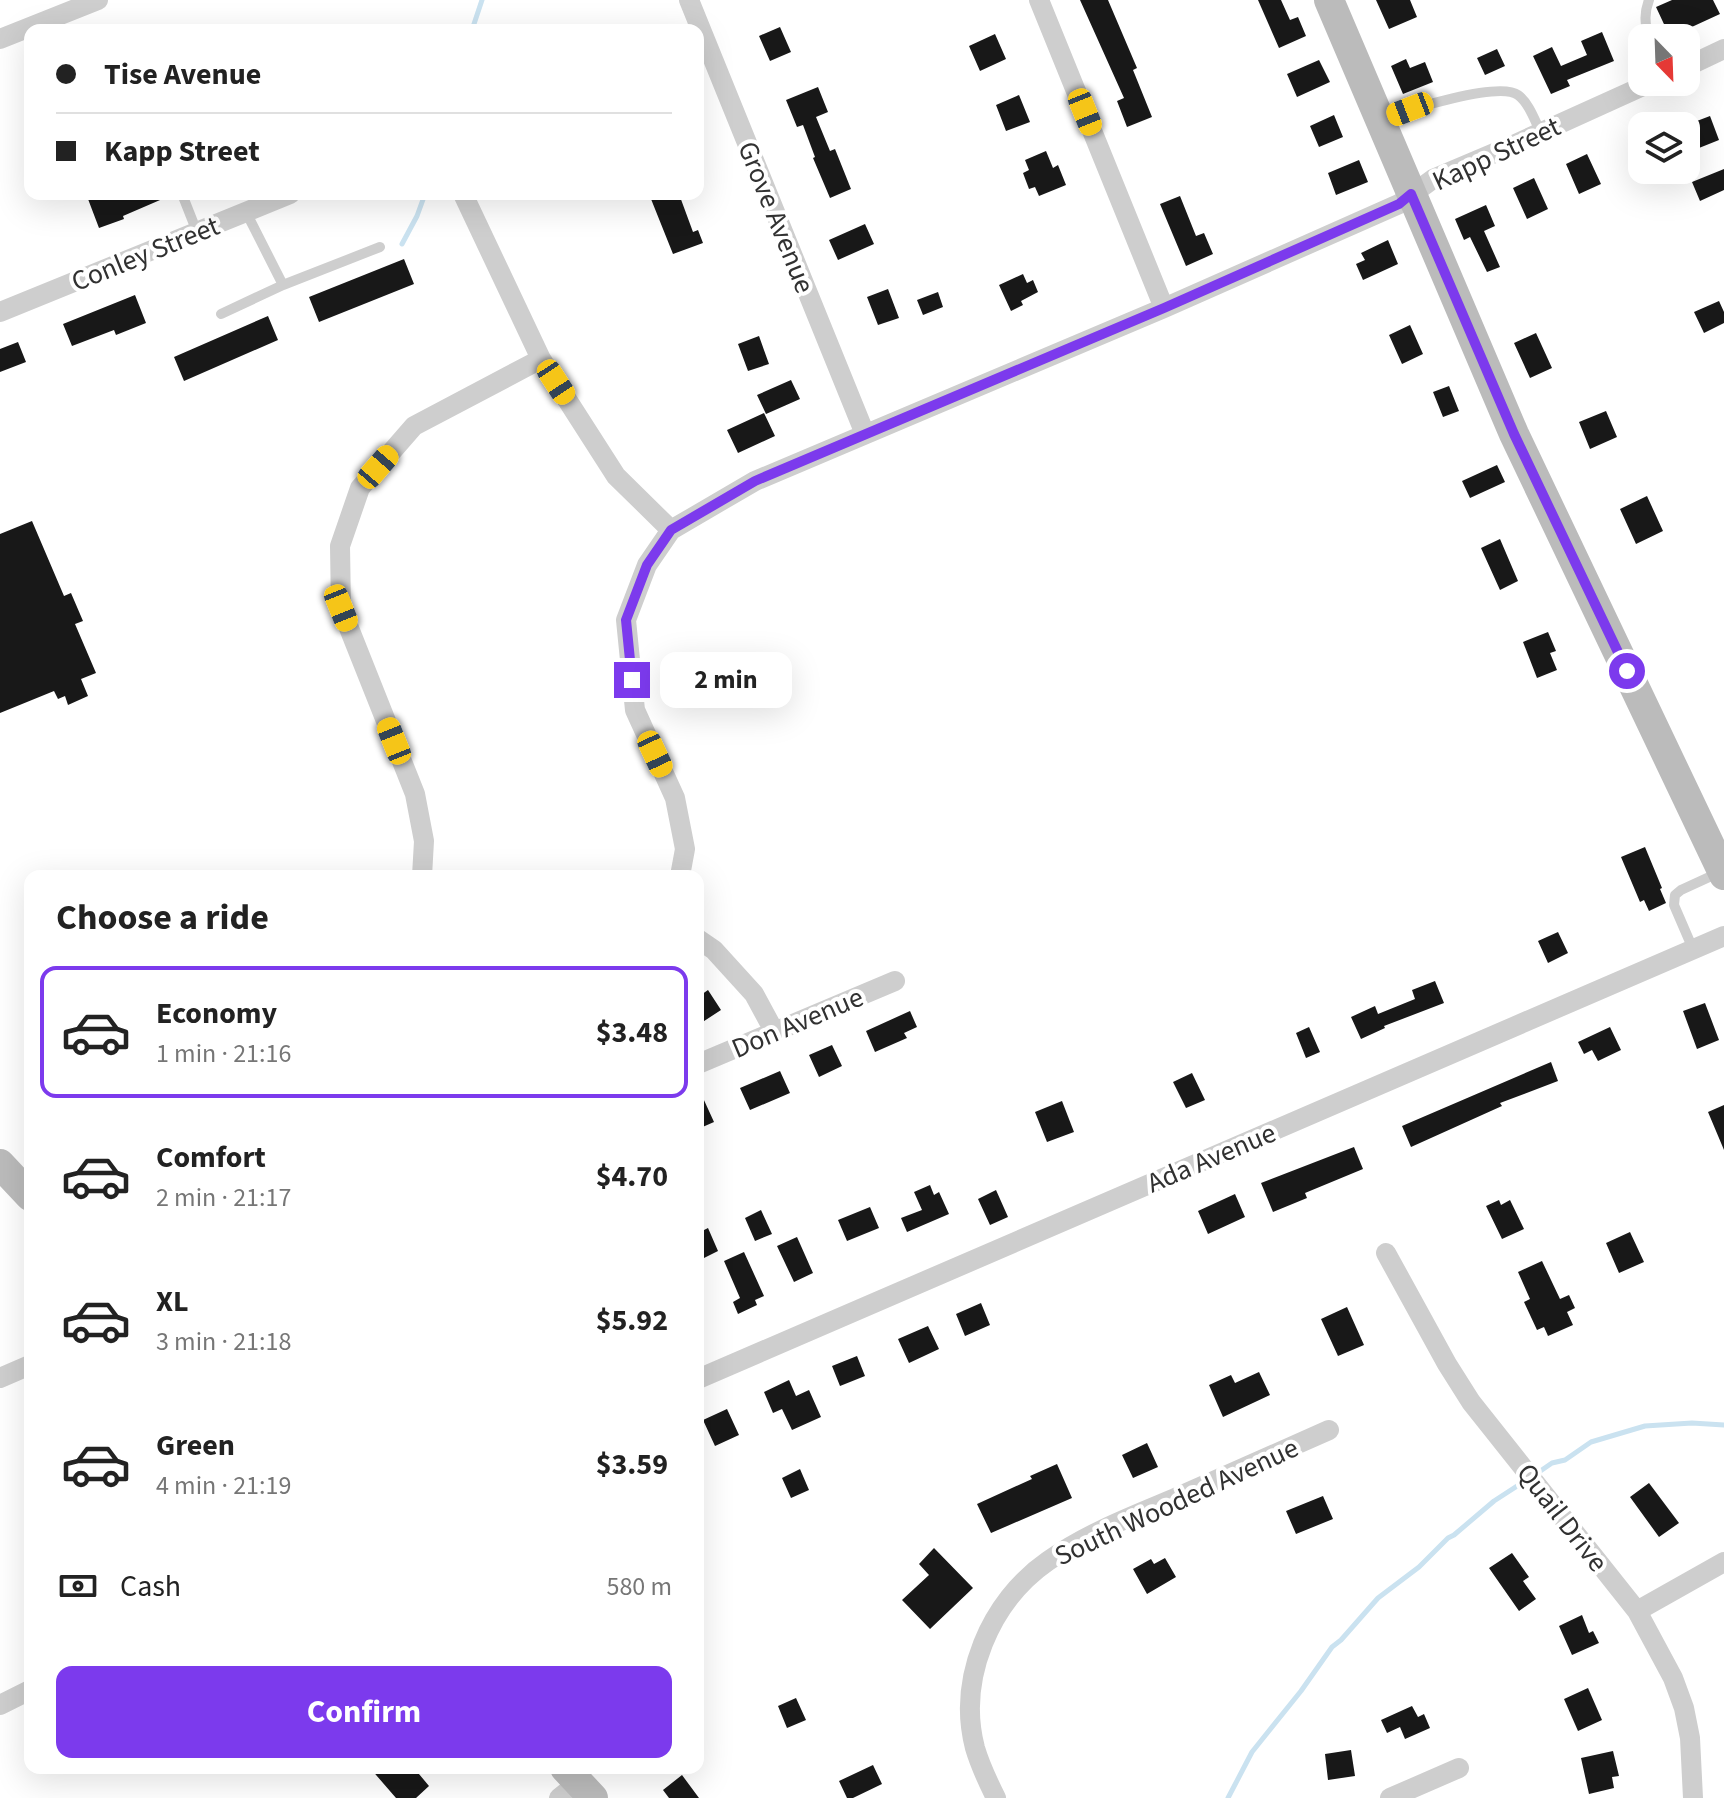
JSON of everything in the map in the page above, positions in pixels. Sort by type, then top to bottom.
[{"type":"street","points":[[38,24],[98,0]]},
{"type":"street","name":"Grove Avenue","points":[[689,0],[697,24]]},
{"type":"street","points":[[1039,0],[1164,308]]},
{"type":"street","points":[[1329,0],[1514,434],[1723,873]]},
{"type":"street","points":[[0,39],[24,29]]},
{"type":"street","name":"Grove Avenue","points":[[704,42],[865,434]]},
{"type":"street","points":[[1700,60],[1724,49]]},
{"type":"street","name":"Kapp Street","points":[[681,870],[685,849],[675,798],[635,710],[626,620],[647,565],[671,530],[755,481],[1164,308],[1399,204],[1433,179],[1628,93]]},
{"type":"street","name":"Conley Street","points":[[0,312],[275,200]]},
{"type":"street","points":[[466,200],[541,359],[616,476],[671,530]]},
{"type":"street","points":[[422,870],[424,841],[415,794],[341,608],[340,546],[360,488],[414,426],[541,359]]},
{"type":"street","name":"Ada Avenue","points":[[704,1376],[1724,936]]},
{"type":"street","points":[[704,943],[754,994],[774,1031]]},
{"type":"street","name":"Don Avenue","points":[[704,1061],[895,981]]},
{"type":"street","points":[[0,1164],[24,1190]]},
{"type":"street","name":"Quail Drive","points":[[1386,1253],[1471,1402],[1637,1611],[1673,1678],[1684,1708],[1690,1738],[1693,1798]]},
{"type":"street","points":[[0,1378],[24,1368]]},
{"type":"street","name":"South Wooded Avenue","points":[[996,1798],[975,1747],[971,1692],[981,1646],[995,1618],[1021,1584],[1048,1560],[1074,1544],[1329,1430]]},
{"type":"street","points":[[1637,1611],[1724,1562]]},
{"type":"street","points":[[0,1705],[24,1693]]},
{"type":"street","points":[[1390,1798],[1459,1768]]},
{"type":"lane","points":[[1646,24],[1649,0]]},
{"type":"lane","points":[[1380,121],[1439,101],[1496,92],[1513,93],[1520,97],[1541,133]]},
{"type":"lane","points":[[184,200],[197,232]]},
{"type":"lane","points":[[246,212],[283,285]]},
{"type":"lane","points":[[221,314],[283,285],[380,247]]},
{"type":"lane","points":[[1693,949],[1674,905],[1675,895],[1723,873]]},
{"type":"building","points":[[1080,0],[1108,0],[1137,68],[1133,70],[1152,117],[1127,127],[1117,101],[1124,98]]},
{"type":"building","points":[[1258,0],[1281,0],[1290,20],[1298,17],[1306,36],[1279,48]]},
{"type":"building","points":[[1376,0],[1410,0],[1417,17],[1389,29]]},
{"type":"building","points":[[1672,0],[1713,0],[1720,14],[1698,24],[1664,24],[1656,7]]},
{"type":"building","points":[[780,27],[791,52],[770,61],[759,36]]},
{"type":"building","points":[[1602,32],[1614,61],[1567,80],[1570,86],[1551,94],[1533,56],[1552,47],[1561,66],[1587,55],[1581,41]]},
{"type":"building","points":[[995,34],[1006,59],[980,71],[969,46]]},
{"type":"building","points":[[1497,49],[1505,66],[1485,75],[1477,58]]},
{"type":"building","points":[[1406,59],[1410,68],[1425,62],[1433,82],[1403,94],[1391,66]]},
{"type":"building","points":[[1319,60],[1330,82],[1297,97],[1287,74]]},
{"type":"building","points":[[818,87],[828,112],[816,117],[830,151],[835,149],[851,189],[830,198],[803,125],[797,127],[786,100]]},
{"type":"building","points":[[1019,95],[1030,122],[1006,131],[996,105]]},
{"type":"building","points":[[1334,115],[1343,137],[1319,147],[1310,126]]},
{"type":"building","points":[[1710,116],[1719,140],[1700,148],[1700,120]]},
{"type":"building","points":[[1046,151],[1053,168],[1058,165],[1066,185],[1039,196],[1035,187],[1029,189],[1023,173],[1029,170],[1025,160]]},
{"type":"building","points":[[1587,154],[1601,184],[1579,194],[1566,164]]},
{"type":"building","points":[[1359,160],[1368,182],[1336,195],[1328,173]]},
{"type":"building","points":[[1724,169],[1724,190],[1700,201],[1693,184],[1700,184],[1700,179]]},
{"type":"building","points":[[1534,178],[1548,209],[1527,219],[1513,188]]},
{"type":"building","points":[[1180,196],[1196,236],[1204,233],[1213,254],[1186,266],[1160,204]]},
{"type":"building","points":[[88,200],[160,200],[123,216],[124,219],[99,228]]},
{"type":"building","points":[[651,200],[681,200],[693,232],[698,230],[703,243],[673,254]]},
{"type":"building","points":[[1486,205],[1495,226],[1484,231],[1500,267],[1487,272],[1470,237],[1464,240],[1455,219]]},
{"type":"building","points":[[865,224],[874,244],[838,260],[829,240]]},
{"type":"building","points":[[1388,240],[1398,264],[1363,280],[1356,264],[1365,260],[1361,253]]},
{"type":"building","points":[[404,259],[414,284],[319,322],[309,297]]},
{"type":"building","points":[[1023,274],[1027,283],[1033,280],[1038,292],[1021,301],[1023,305],[1011,311],[999,285]]},
{"type":"building","points":[[888,289],[899,318],[878,325],[867,297]]},
{"type":"building","points":[[938,292],[943,307],[923,315],[917,300]]},
{"type":"building","points":[[135,295],[146,323],[116,335],[114,330],[72,346],[63,324]]},
{"type":"building","points":[[1719,301],[1724,312],[1724,323],[1704,333],[1694,312]]},
{"type":"building","points":[[268,316],[278,340],[184,381],[174,357]]},
{"type":"building","points":[[1410,325],[1423,354],[1402,364],[1389,335]]},
{"type":"building","points":[[1536,333],[1552,368],[1530,378],[1514,343]]},
{"type":"building","points":[[759,336],[769,364],[748,371],[738,344]]},
{"type":"building","points":[[18,342],[26,362],[0,372],[0,349]]},
{"type":"building","points":[[791,380],[800,399],[766,414],[757,395]]},
{"type":"building","points":[[1449,386],[1459,411],[1443,417],[1433,392]]},
{"type":"building","points":[[1606,411],[1617,437],[1590,449],[1579,422]]},
{"type":"building","points":[[764,413],[775,436],[738,453],[727,430]]},
{"type":"building","points":[[1497,465],[1505,482],[1470,498],[1462,481]]},
{"type":"building","points":[[1647,496],[1663,531],[1636,544],[1620,509]]},
{"type":"building","points":[[32,521],[64,596],[71,593],[83,621],[75,624],[96,673],[81,679],[88,696],[68,705],[65,696],[58,699],[54,691],[0,713],[0,534]]},
{"type":"building","points":[[1500,539],[1518,581],[1500,590],[1481,548]]},
{"type":"building","points":[[1548,632],[1556,651],[1550,653],[1557,670],[1537,678],[1523,642]]},
{"type":"building","points":[[1645,847],[1666,903],[1649,911],[1644,900],[1640,902],[1621,857]]},
{"type":"building","points":[[1558,932],[1568,953],[1548,963],[1538,941]]},
{"type":"building","points":[[1435,981],[1444,1003],[1384,1026],[1361,1039],[1351,1017],[1375,1006],[1378,1014],[1415,999],[1412,990]]},
{"type":"building","points":[[708,990],[721,1010],[704,1021],[704,993]]},
{"type":"building","points":[[1705,1003],[1719,1040],[1697,1049],[1683,1011]]},
{"type":"building","points":[[910,1011],[917,1027],[904,1033],[907,1038],[875,1052],[866,1031]]},
{"type":"building","points":[[1309,1027],[1320,1052],[1306,1058],[1296,1033]]},
{"type":"building","points":[[1610,1027],[1621,1050],[1598,1061],[1592,1050],[1584,1054],[1578,1042]]},
{"type":"building","points":[[832,1045],[842,1066],[819,1077],[809,1055]]},
{"type":"building","points":[[1551,1062],[1558,1081],[1500,1103],[1502,1106],[1411,1147],[1402,1126]]},
{"type":"building","points":[[780,1071],[790,1093],[750,1110],[740,1088]]},
{"type":"building","points":[[1192,1073],[1205,1100],[1186,1108],[1173,1082]]},
{"type":"building","points":[[704,1100],[714,1122],[704,1126]]},
{"type":"building","points":[[1062,1101],[1074,1132],[1047,1142],[1035,1112]]},
{"type":"building","points":[[1724,1105],[1724,1150],[1708,1112]]},
{"type":"building","points":[[1354,1147],[1363,1169],[1305,1193],[1307,1198],[1273,1212],[1261,1183]]},
{"type":"building","points":[[930,1185],[934,1195],[939,1192],[949,1214],[907,1232],[901,1218],[922,1210],[914,1192]]},
{"type":"building","points":[[996,1190],[1008,1217],[990,1225],[978,1199]]},
{"type":"building","points":[[1235,1194],[1245,1217],[1208,1234],[1198,1211]]},
{"type":"building","points":[[1499,1200],[1501,1205],[1510,1200],[1524,1229],[1502,1239],[1486,1206]]},
{"type":"building","points":[[870,1207],[879,1228],[847,1241],[838,1220]]},
{"type":"building","points":[[761,1210],[772,1234],[755,1241],[745,1218]]},
{"type":"building","points":[[708,1228],[718,1251],[704,1258],[704,1230]]},
{"type":"building","points":[[1630,1232],[1644,1262],[1619,1273],[1606,1243]]},
{"type":"building","points":[[797,1237],[813,1273],[794,1282],[777,1246]]},
{"type":"building","points":[[744,1252],[764,1296],[755,1300],[757,1305],[738,1314],[733,1302],[740,1298],[724,1261]]},
{"type":"building","points":[[1542,1261],[1560,1299],[1569,1295],[1575,1308],[1567,1312],[1573,1325],[1548,1336],[1544,1327],[1537,1330],[1524,1302],[1530,1299],[1518,1272]]},
{"type":"building","points":[[981,1303],[990,1325],[965,1336],[956,1314]]},
{"type":"building","points":[[1347,1307],[1364,1345],[1338,1356],[1321,1319]]},
{"type":"building","points":[[928,1326],[939,1349],[909,1363],[898,1339]]},
{"type":"building","points":[[857,1356],[865,1376],[840,1386],[832,1366]]},
{"type":"building","points":[[1259,1372],[1270,1395],[1223,1417],[1209,1385],[1231,1375],[1235,1383]]},
{"type":"building","points":[[789,1380],[796,1396],[809,1390],[821,1417],[792,1430],[782,1409],[773,1413],[764,1392]]},
{"type":"building","points":[[727,1409],[739,1435],[715,1446],[704,1420]]},
{"type":"building","points":[[1147,1443],[1158,1467],[1133,1478],[1122,1455]]},
{"type":"building","points":[[1057,1464],[1072,1498],[991,1533],[977,1504]]},
{"type":"building","points":[[800,1469],[809,1490],[791,1498],[782,1478]]},
{"type":"building","points":[[1649,1483],[1679,1523],[1659,1537],[1630,1497]]},
{"type":"building","points":[[1323,1496],[1333,1519],[1296,1534],[1286,1511]]},
{"type":"building","points":[[934,1548],[973,1588],[930,1629],[902,1600],[929,1575],[919,1564]]},
{"type":"building","points":[[1512,1553],[1529,1577],[1523,1581],[1536,1599],[1519,1611],[1489,1568]]},
{"type":"building","points":[[1165,1558],[1176,1577],[1147,1594],[1133,1569],[1151,1559],[1154,1564]]},
{"type":"building","points":[[1582,1615],[1589,1633],[1593,1631],[1599,1643],[1572,1655],[1559,1626]]},
{"type":"building","points":[[1588,1688],[1602,1720],[1578,1731],[1564,1699]]},
{"type":"building","points":[[796,1698],[806,1720],[787,1728],[778,1706]]},
{"type":"building","points":[[1412,1706],[1418,1717],[1424,1714],[1430,1728],[1405,1739],[1400,1727],[1387,1733],[1381,1720]]},
{"type":"building","points":[[1351,1750],[1355,1776],[1328,1780],[1325,1754]]},
{"type":"building","points":[[1613,1751],[1619,1776],[1612,1777],[1614,1788],[1589,1794],[1581,1758]]},
{"type":"building","points":[[873,1765],[882,1784],[847,1798],[839,1781]]},
{"type":"building","points":[[375,1774],[419,1774],[429,1786],[416,1798],[396,1798]]},
{"type":"building","points":[[682,1775],[699,1798],[669,1798],[663,1790]]},
{"type":"waterway","points":[[474,24],[482,0]]},
{"type":"waterway","points":[[402,244],[423,200]]},
{"type":"waterway","points":[[1536,1474],[1552,1463],[1565,1460],[1591,1442],[1645,1426],[1692,1423],[1724,1425]]},
{"type":"waterway","points":[[1228,1798],[1252,1752],[1332,1647],[1378,1598],[1419,1567],[1448,1538],[1494,1501],[1528,1479]]},
{"type":"route","points":[[632,680],[626,620],[647,565],[671,530],[755,481],[1164,308],[1399,204],[1411,194],[1514,434],[1627,671]]}]
